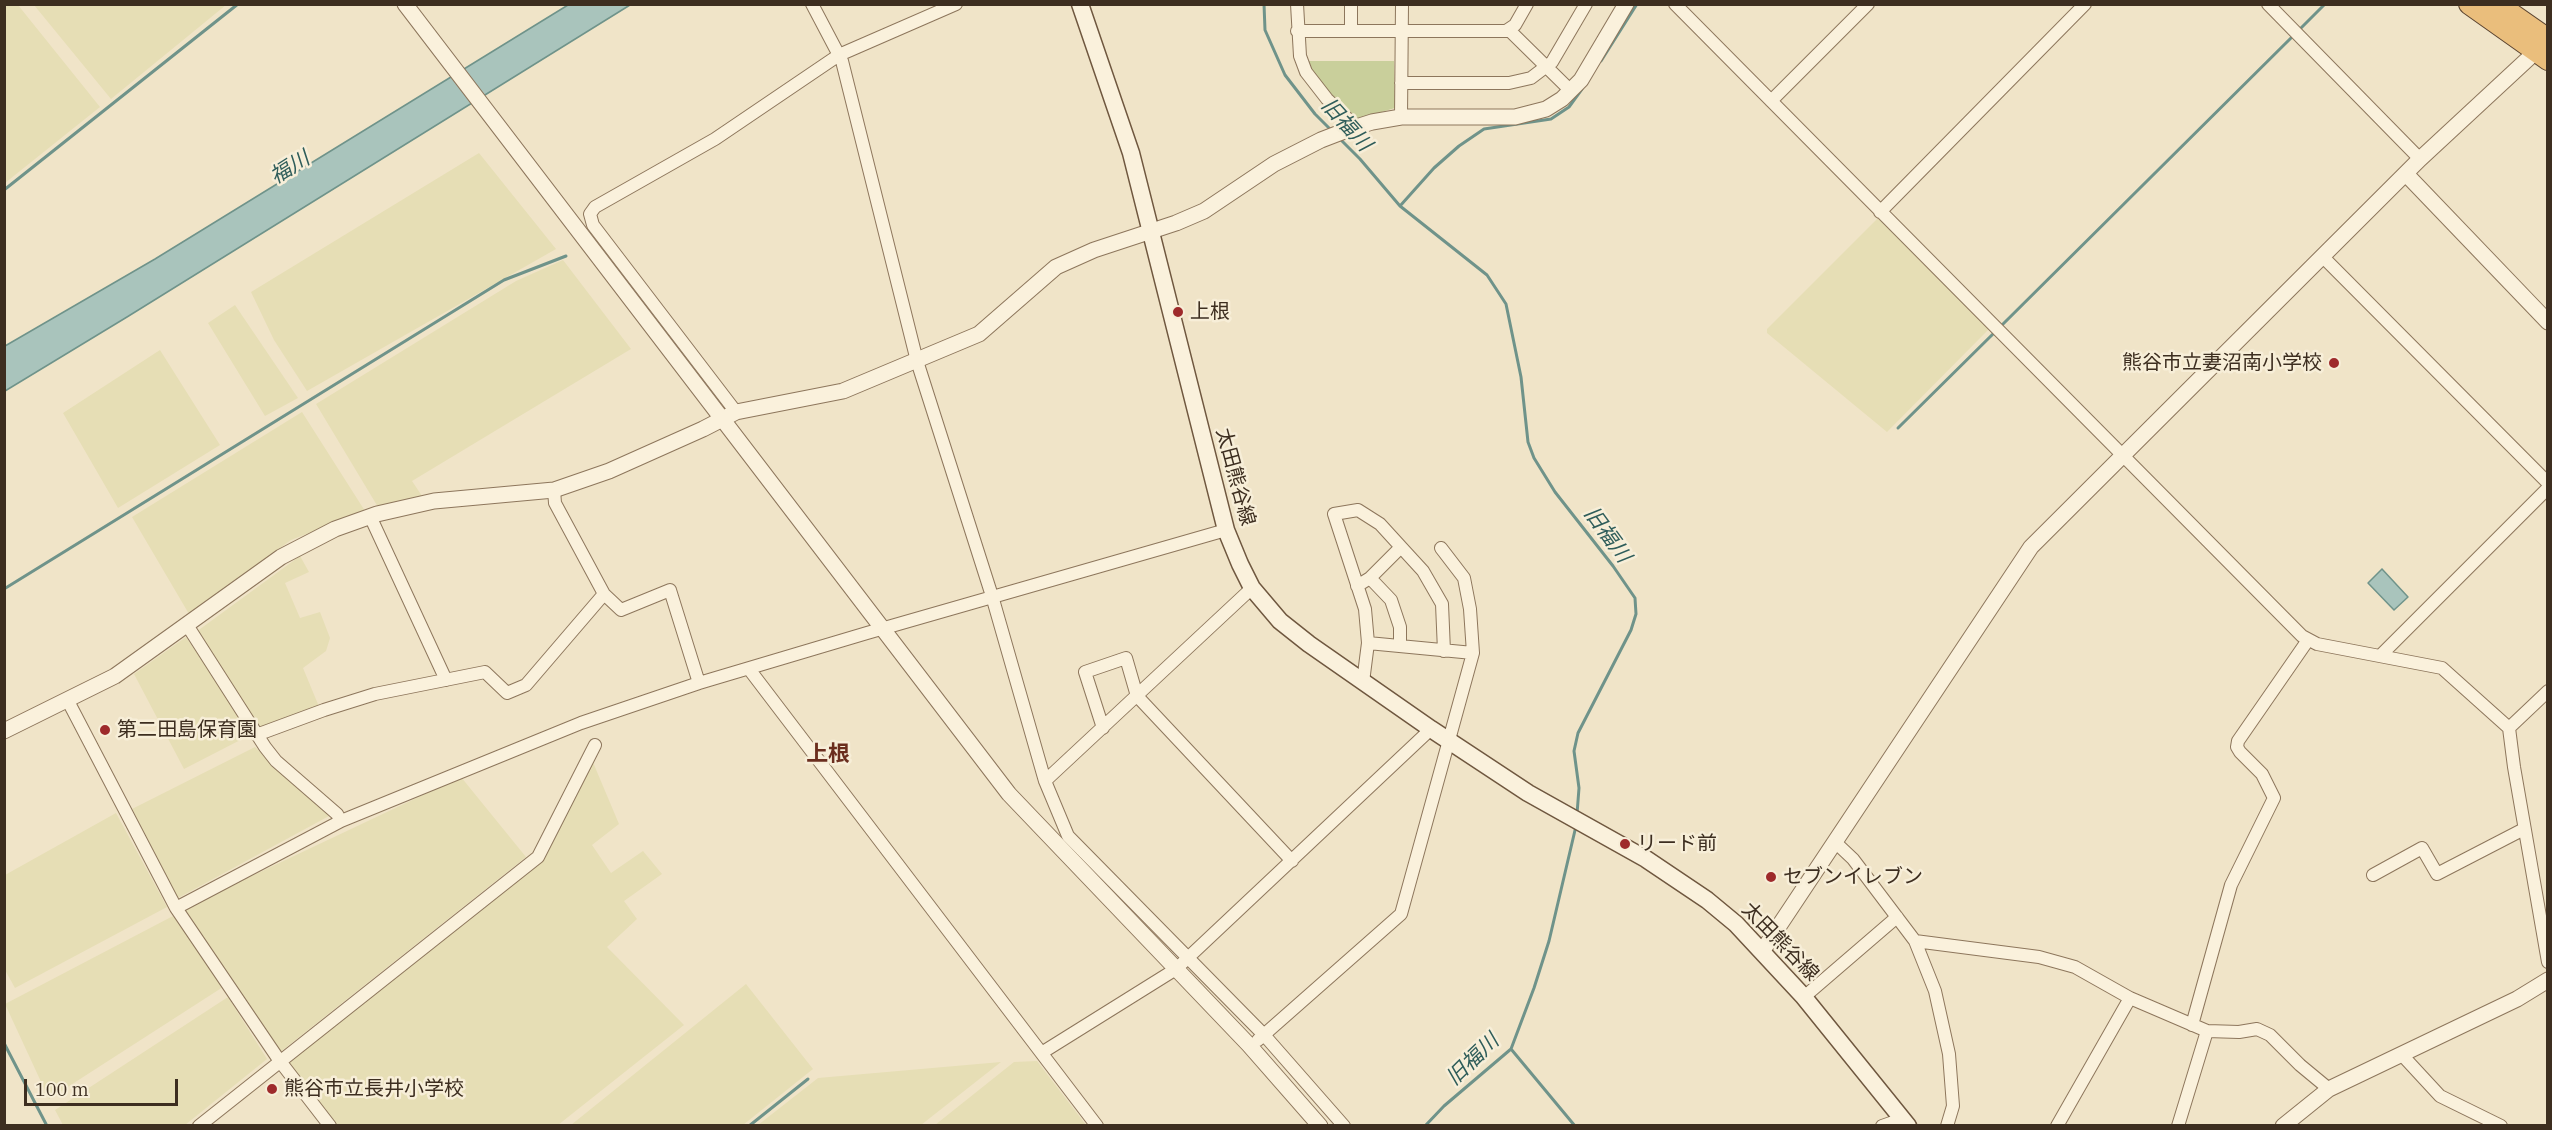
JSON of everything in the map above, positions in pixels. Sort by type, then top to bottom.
[{"type":"highway","points":[[2469,4],[2544,48]]},
{"type":"highway","points":[[2498,4],[2544,48]]},
{"type":"main road","name":"太田熊谷線","points":[[1080,4],[1131,153],[1226,530],[1252,588],[1280,621],[1309,644],[1449,742],[1528,794],[1587,826],[1690,888],[1736,924],[1763,950],[1804,998],[1905,1122]]},
{"type":"street","points":[[405,4],[1009,794],[1249,1045],[1320,1125]]},
{"type":"street","points":[[812,4],[840,55],[917,360],[992,596],[1045,781],[1068,836],[1264,1036],[1344,1125]]},
{"type":"street","points":[[736,412],[593,225],[590,214],[595,207],[715,139],[840,55],[956,4]]},
{"type":"street","points":[[1297,4],[1300,56],[1306,72],[1327,99],[1350,121],[1350,129]]},
{"type":"street","points":[[1351,4],[1351,31]]},
{"type":"street","points":[[1401,117],[1402,4]]},
{"type":"street","points":[[1297,31],[1509,30],[1515,25],[1527,4]]},
{"type":"street","points":[[1401,83],[1509,83],[1532,78],[1547,67],[1586,4]]},
{"type":"street","points":[[4,730],[68,701],[115,676],[281,557],[335,529],[370,516],[434,501],[554,490],[609,471],[736,412],[843,391],[979,334],[1056,267],[1094,250],[1176,224],[1204,211],[1274,164],[1321,140],[1350,129],[1401,117],[1515,117],[1546,109],[1571,91],[1603,45],[1626,4]]},
{"type":"street","points":[[1675,4],[2308,640],[2442,668],[2509,728],[2547,962]]},
{"type":"street","points":[[1771,101],[1868,4]]},
{"type":"street","points":[[1880,212],[2085,4]]},
{"type":"street","points":[[2268,4],[2421,159]]},
{"type":"street","points":[[1509,30],[1571,91]]},
{"type":"street","points":[[1763,950],[2031,547],[2421,159],[2544,48]]},
{"type":"street","points":[[2406,174],[2547,322]]},
{"type":"street","points":[[2323,258],[2547,483]]},
{"type":"street","points":[[2380,655],[2547,488]]},
{"type":"street","points":[[554,490],[555,503],[604,594],[621,610],[670,590],[699,683]]},
{"type":"street","points":[[1363,682],[1368,643],[1365,609],[1334,514],[1358,510],[1380,524],[1423,571],[1442,604],[1444,651]]},
{"type":"street","points":[[370,516],[446,680]]},
{"type":"street","points":[[176,908],[341,821],[581,723],[699,683],[881,628],[1226,530]]},
{"type":"street","points":[[1357,586],[1370,578],[1401,547]]},
{"type":"street","points":[[1249,1045],[1264,1036],[1401,914],[1473,653],[1470,609],[1464,578],[1441,548]]},
{"type":"street","points":[[1370,578],[1391,600],[1400,627],[1400,646]]},
{"type":"street","points":[[1045,781],[1252,588]]},
{"type":"street","points":[[259,734],[366,697],[485,672],[507,693],[526,685],[604,594]]},
{"type":"street","points":[[187,625],[276,761],[337,814],[341,821]]},
{"type":"street","points":[[2192,1025],[2231,885],[2274,798],[2262,774],[2240,752],[2237,747],[2238,741],[2308,640]]},
{"type":"street","points":[[1368,643],[1473,653]]},
{"type":"street","points":[[1103,728],[1085,672],[1126,658],[1137,696],[1292,861]]},
{"type":"street","points":[[748,669],[1097,1125]]},
{"type":"street","points":[[2509,728],[2547,691]]},
{"type":"street","points":[[68,701],[176,908],[279,1060],[330,1125]]},
{"type":"street","points":[[1043,1053],[1176,969],[1431,729]]},
{"type":"street","points":[[199,1125],[538,857],[595,745]]},
{"type":"street","points":[[2373,875],[2422,848],[2437,874],[2524,829]]},
{"type":"street","points":[[1835,842],[1853,859],[1915,941],[1935,991],[1949,1054],[1953,1106],[1947,1125]]},
{"type":"street","points":[[1804,998],[1897,917]]},
{"type":"street","points":[[1915,941],[2039,957],[2075,967],[2130,998],[2207,1031],[2239,1032],[2257,1029],[2270,1035],[2300,1065],[2329,1089]]},
{"type":"street","points":[[2283,1125],[2329,1089],[2403,1056],[2517,999],[2547,980]]},
{"type":"street","points":[[2057,1125],[2130,998]]},
{"type":"street","points":[[2178,1125],[2207,1031]]},
{"type":"street","points":[[2403,1056],[2440,1095],[2501,1125]]},
{"type":"street","points":[[1882,1125],[1905,1122]]},
{"type":"shaded area","points":[[5,4],[18,5],[100,107],[5,183]]},
{"type":"shaded area","points":[[34,5],[226,5],[111,99]]},
{"type":"shaded area","points":[[479,153],[556,249],[307,391],[274,340],[251,292]]},
{"type":"shaded area","points":[[1878,218],[1989,329],[1887,432],[1767,333],[1767,329]]},
{"type":"shaded area","points":[[563,260],[631,349],[412,481],[422,496],[378,507],[316,404],[516,281]]},
{"type":"shaded area","points":[[235,305],[298,398],[265,416],[208,323]]},
{"type":"shaded area","points":[[160,350],[220,445],[118,508],[63,413]]},
{"type":"shaded area","points":[[302,412],[365,511],[291,540],[189,614],[132,517]]},
{"type":"shaded area","points":[[300,556],[309,572],[285,583],[300,618],[320,612],[330,638],[326,651],[303,668],[320,709],[259,729],[196,632]]},
{"type":"shaded area","points":[[186,637],[252,734],[184,769],[134,674]]},
{"type":"shaded area","points":[[255,747],[329,816],[178,898],[132,809]]},
{"type":"shaded area","points":[[592,760],[619,824],[592,845],[611,873],[643,851],[662,874],[624,901],[637,919],[607,947],[684,1025],[558,1125],[332,1125],[284,1064],[538,860]]},
{"type":"shaded area","points":[[461,777],[526,857],[279,1053],[184,908]]},
{"type":"shaded area","points":[[116,813],[167,907],[15,988],[5,970],[5,875]]},
{"type":"shaded area","points":[[173,916],[223,987],[49,1099],[5,1004]]},
{"type":"shaded area","points":[[746,984],[813,1069],[743,1125],[571,1125]]},
{"type":"shaded area","points":[[228,997],[267,1059],[185,1125],[63,1125],[55,1110]]},
{"type":"shaded area","points":[[1037,1061],[1086,1125],[935,1125],[1014,1062]]},
{"type":"shaded area","points":[[1001,1062],[921,1125],[758,1125],[818,1078]]},
{"type":"green space","points":[[1308,61],[1394,61],[1395,108],[1358,119],[1326,90],[1315,76]]},
{"type":"water","points":[[568,5],[630,5],[5,391],[5,346],[155,259]]},
{"type":"water","points":[[2382,569],[2408,597],[2394,610],[2368,583]]},
{"type":"waterway","points":[[4,190],[238,4]]},
{"type":"waterway","name":"旧福川","points":[[1264,4],[1265,30],[1285,75],[1315,114],[1332,131]]},
{"type":"waterway","points":[[1601,61],[1637,4]]},
{"type":"waterway","points":[[2298,31],[2325,4]]},
{"type":"waterway","points":[[2000,327],[2294,35]]},
{"type":"waterway","points":[[1400,206],[1434,168],[1459,146],[1484,129],[1551,119],[1569,107],[1582,89]]},
{"type":"waterway","name":"旧福川","points":[[1339,138],[1400,206],[1487,275],[1506,304],[1521,377],[1528,442],[1534,458],[1555,492],[1635,598],[1636,614],[1631,630],[1578,733],[1574,751],[1579,788],[1577,814]]},
{"type":"waterway","points":[[4,589],[504,280],[566,256]]},
{"type":"waterway","points":[[1898,428],[1996,331]]},
{"type":"waterway","name":"旧福川","points":[[1425,1126],[1444,1106],[1511,1049],[1549,941],[1576,826]]},
{"type":"waterway","name":"旧福川","points":[[4,1043],[47,1126]]},
{"type":"waterway","points":[[1511,1049],[1575,1126]]},
{"type":"waterway","points":[[749,1126],[808,1079]]},
{"type":"place","name":"上根","points":[[1178,312]]},
{"type":"place","name":"熊谷市立妻沼南小学校","points":[[2334,363]]},
{"type":"place","name":"第二田島保育園","points":[[105,730]]},
{"type":"place","name":"リード前","points":[[1625,844]]},
{"type":"place","name":"セブンイレブン","points":[[1771,877]]},
{"type":"place","name":"熊谷市立長井小学校","points":[[272,1089]]},
{"type":"district","name":"上根","points":[[828,755]]},
{"type":"water label","name":"福川","points":[[290,168]]}]
